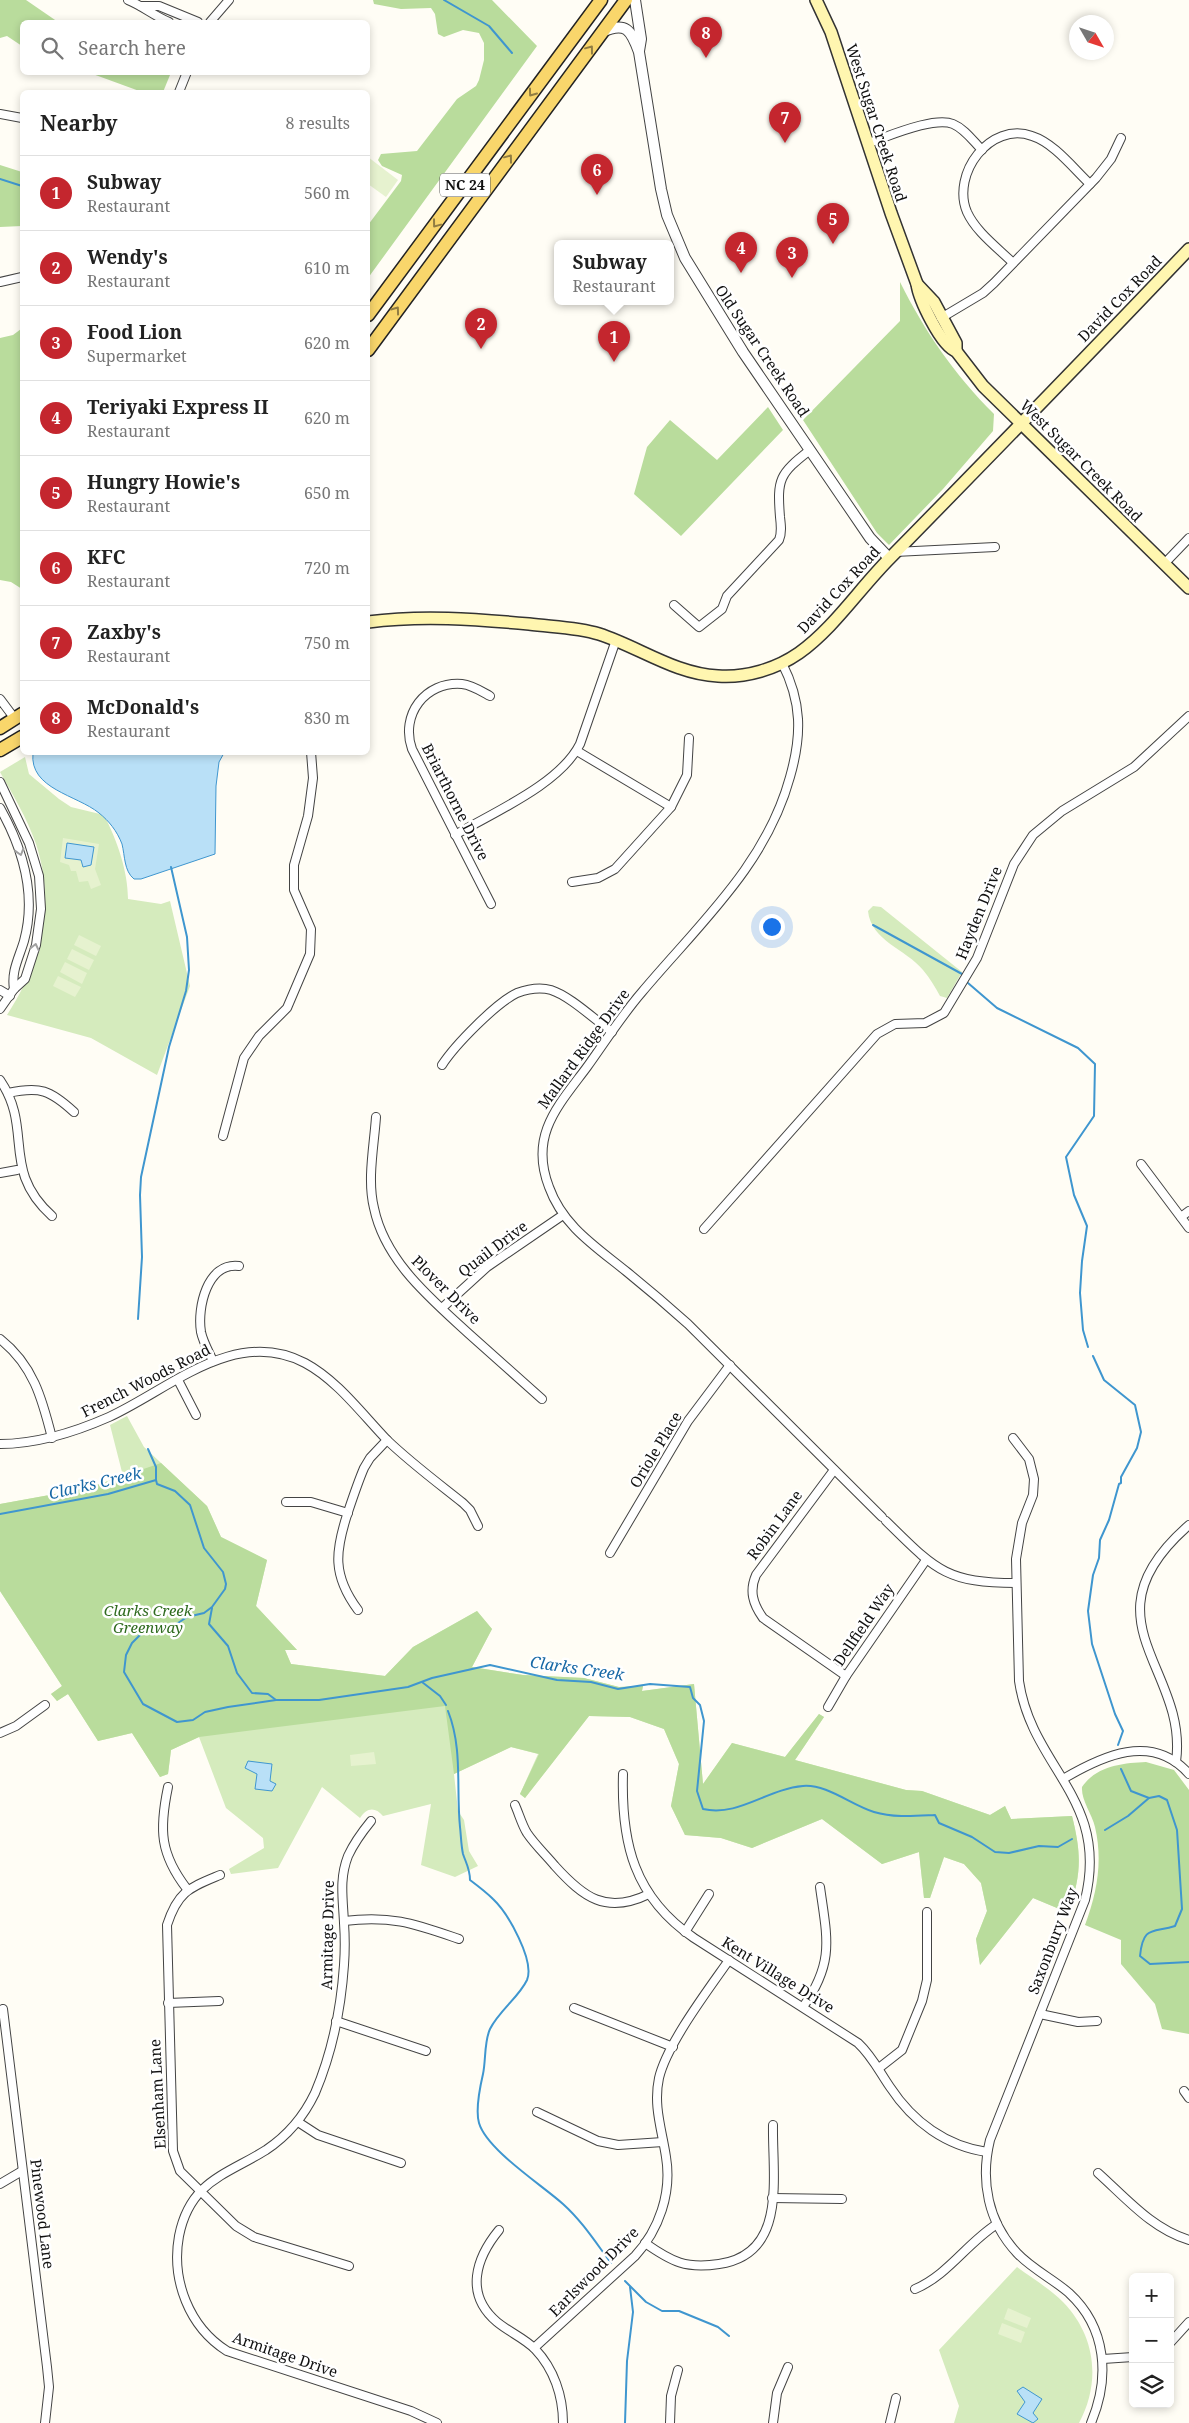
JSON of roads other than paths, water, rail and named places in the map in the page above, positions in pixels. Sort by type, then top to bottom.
[{"type":"main road","name":"NC 24","points":[[370,313],[601,0]]},
{"type":"main road","name":"NC 24","points":[[370,347],[626,0]]},
{"type":"main road","name":"West Sugar Creek Road","points":[[817,1],[830,32],[917,284],[918,295],[937,329],[950,349],[956,351],[983,386],[1023,422],[1189,588]]},
{"type":"main road","name":"David Cox Road","points":[[370,622],[427,617],[455,617],[573,629],[616,640],[668,664],[701,675],[734,676],[768,669],[782,663],[819,636],[892,555],[1189,249]]},
{"type":"main road","name":"West Sugar Creek Road","points":[[917,284],[934,302],[956,343],[956,351]]},
{"type":"main road","points":[[0,728],[19,716]]},
{"type":"main road","points":[[0,750],[20,738]]},
{"type":"street","points":[[128,0],[153,4],[193,20]]},
{"type":"street","points":[[212,20],[229,0]]},
{"type":"street","name":"Old Sugar Creek Road","points":[[635,0],[641,39],[639,52]]},
{"type":"street","points":[[143,3],[147,12],[165,20]]},
{"type":"street","name":"Old Sugar Creek Road","points":[[602,32],[616,27],[627,30],[631,34],[639,52],[661,189],[667,215],[685,258],[738,343],[870,538],[892,555]]},
{"type":"street","points":[[180,90],[186,75]]},
{"type":"street","points":[[0,114],[20,118]]},
{"type":"street","points":[[868,143],[926,125],[945,122],[958,127],[982,150]]},
{"type":"street","points":[[1013,263],[972,220],[964,202],[963,194],[968,169],[982,150],[994,140],[1013,133],[1032,136],[1050,147],[1090,184]]},
{"type":"street","points":[[941,318],[983,293],[1013,263],[1090,184],[1111,159],[1121,138]]},
{"type":"street","points":[[0,282],[20,277]]},
{"type":"street","points":[[674,606],[699,627],[722,609],[727,596],[778,540],[781,530],[780,479],[792,465],[810,450]]},
{"type":"street","points":[[1164,564],[1189,538]]},
{"type":"street","points":[[892,555],[995,547]]},
{"type":"street","points":[[455,835],[553,777],[577,751],[616,640]]},
{"type":"street","name":"Mallard Ridge Drive","points":[[782,663],[797,701],[799,714],[798,735],[787,790],[770,831],[740,879],[643,990],[554,1111],[545,1134],[542,1150],[544,1171],[552,1195],[574,1230],[660,1298],[926,1560],[948,1574],[962,1579],[982,1583],[1016,1584]]},
{"type":"street","name":"Briarthorne Drive","points":[[490,696],[466,685],[442,686],[421,699],[410,720],[408,735],[412,749],[491,904]]},
{"type":"street","points":[[0,699],[19,716]]},
{"type":"street","name":"Hayden Drive","points":[[704,1230],[877,1034],[895,1024],[925,1022],[944,1014],[978,958],[1014,864],[1033,835],[1062,811],[1134,767],[1189,716]]},
{"type":"street","points":[[572,882],[598,878],[615,868],[671,807],[687,775],[689,738]]},
{"type":"street","points":[[577,751],[671,807]]},
{"type":"street","points":[[223,1136],[244,1058],[259,1036],[287,1008],[310,954],[311,929],[294,890],[294,865],[304,835],[309,806],[313,778],[311,755]]},
{"type":"street","points":[[0,782],[29,843],[39,876],[40,895],[36,945],[25,979],[12,992],[0,1009]]},
{"type":"street","points":[[0,808],[14,834],[30,893],[24,940],[12,976],[12,992]]},
{"type":"street","points":[[442,1065],[456,1045],[497,1008],[509,998],[528,990],[541,988],[554,991],[612,1032]]},
{"type":"street","points":[[0,990],[12,992]]},
{"type":"street","points":[[0,1080],[8,1093],[14,1115],[17,1170],[29,1194],[52,1216]]},
{"type":"street","points":[[8,1093],[29,1089],[42,1090],[58,1098],[74,1112]]},
{"type":"street","name":"Plover Drive","points":[[376,1117],[372,1191],[377,1221],[391,1250],[401,1265],[442,1308],[542,1398]]},
{"type":"street","points":[[1141,1164],[1189,1228]]},
{"type":"street","points":[[0,1173],[17,1170]]},
{"type":"street","points":[[1181,1217],[1189,1211]]},
{"type":"street","name":"Quail Drive","points":[[442,1308],[487,1267],[563,1215]]},
{"type":"street","points":[[213,1361],[201,1331],[202,1301],[216,1275],[227,1267],[239,1266]]},
{"type":"street","points":[[0,1339],[19,1356],[32,1375],[40,1393],[52,1438]]},
{"type":"street","name":"French Woods Road","points":[[0,1444],[52,1438],[72,1432],[110,1416],[213,1361],[230,1355],[257,1351],[280,1354],[304,1362],[326,1378],[387,1440],[463,1503],[470,1510],[478,1526]]},
{"type":"street","name":"Oriole Place","points":[[610,1553],[688,1421],[730,1365]]},
{"type":"street","points":[[178,1380],[196,1415]]},
{"type":"street","name":"Saxonbury Way","points":[[1013,1438],[1029,1459],[1034,1479],[1032,1495],[1018,1543],[1016,1584],[1021,1697],[1034,1732],[1063,1779],[1084,1820],[1090,1846],[1090,1872],[1084,1900],[987,2152],[987,2191],[997,2224],[1018,2254],[1058,2284],[1081,2307],[1096,2332],[1103,2359],[1102,2394],[1091,2423]]},
{"type":"street","points":[[358,1610],[346,1593],[338,1562],[339,1542],[364,1468],[370,1458],[387,1440]]},
{"type":"street","name":"Robin Lane","points":[[834,1470],[756,1575],[752,1596],[756,1608],[763,1618],[846,1676]]},
{"type":"street","points":[[286,1502],[311,1502],[348,1513]]},
{"type":"street","points":[[1170,1678],[1146,1618],[1146,1590],[1152,1569],[1161,1553],[1189,1525]]},
{"type":"street","name":"Dellfield Way","points":[[828,1707],[846,1676],[926,1560]]},
{"type":"street","points":[[0,1733],[16,1726],[46,1705]]},
{"type":"street","points":[[1176,1762],[1182,1744],[1184,1724]]},
{"type":"street","points":[[1063,1779],[1096,1760],[1118,1753],[1148,1752],[1176,1762],[1189,1774]]},
{"type":"street","name":"Kent Village Drive","points":[[623,1774],[625,1830],[634,1860],[649,1894],[668,1919],[685,1932],[858,2043],[879,2068],[902,2104],[928,2129],[953,2143],[987,2152]]},
{"type":"street","points":[[168,1787],[161,1819],[163,1846],[173,1871],[187,1889],[220,1875]]},
{"type":"street","points":[[515,1805],[529,1836],[580,1892],[599,1901],[614,1903],[634,1900],[649,1894]]},
{"type":"street","name":"Armitage Drive","points":[[371,1821],[355,1842],[346,1861],[341,1885],[344,1921],[343,1971],[336,2021],[320,2078],[310,2101],[298,2122],[272,2146],[219,2175],[200,2192],[184,2219],[178,2245],[177,2263],[188,2308],[206,2336],[216,2344],[238,2355],[411,2411],[438,2423]]},
{"type":"street","points":[[803,2007],[817,1986],[826,1962],[826,1934],[820,1887]]},
{"type":"street","name":"Elsenham Lane","points":[[187,1889],[172,1909],[167,1925],[173,2151],[180,2170],[236,2226],[254,2237],[349,2266]]},
{"type":"street","points":[[685,1932],[709,1894]]},
{"type":"street","points":[[879,2068],[902,2050],[922,2002],[927,1980],[927,1912]]},
{"type":"street","points":[[344,1921],[378,1918],[400,1920],[459,1939]]},
{"type":"street","name":"Earlswood Drive","points":[[534,2348],[645,2243],[657,2223],[665,2198],[668,2170],[657,2110],[657,2092],[661,2073],[673,2047],[729,1960]]},
{"type":"street","points":[[168,2003],[219,2001]]},
{"type":"street","points":[[574,2008],[673,2047]]},
{"type":"street","name":"Pinewood Lane","points":[[3,2009],[48,2367],[45,2423]]},
{"type":"street","points":[[1040,2014],[1064,2020],[1097,2021]]},
{"type":"street","points":[[336,2021],[426,2051]]},
{"type":"street","points":[[537,2112],[598,2141],[618,2144],[663,2142]]},
{"type":"street","points":[[298,2122],[318,2135],[401,2163]]},
{"type":"street","points":[[645,2243],[664,2257],[678,2264],[702,2266],[734,2261],[753,2251],[766,2233],[772,2214],[773,2125]]},
{"type":"street","points":[[0,2184],[22,2170]]},
{"type":"street","points":[[1098,2173],[1151,2221],[1189,2240]]},
{"type":"street","points":[[772,2198],[842,2199]]},
{"type":"street","points":[[915,2289],[936,2278],[973,2241],[997,2224]]},
{"type":"street","points":[[499,2230],[486,2245],[479,2259],[477,2270],[478,2291],[491,2316],[534,2348],[556,2381],[561,2401],[562,2423]]},
{"type":"street","points":[[1174,2339],[1189,2322]]},
{"type":"street","points":[[1103,2359],[1129,2357]]},
{"type":"street","points":[[773,2423],[777,2393],[788,2367]]},
{"type":"street","points":[[670,2423],[671,2396],[678,2370]]},
{"type":"street","points":[[890,2423],[896,2398]]},
{"type":"water","points":[[33,755],[223,755],[219,762],[216,786],[215,854],[141,879],[134,879],[128,872],[122,844],[118,835],[103,816],[46,783],[34,765]]},
{"type":"water","points":[[67,843],[94,847],[91,865],[83,867],[81,860],[65,858]]},
{"type":"water","points":[[248,1761],[272,1764],[270,1781],[276,1784],[272,1791],[255,1789],[257,1774],[245,1768]]},
{"type":"water","points":[[1023,2387],[1042,2399],[1033,2413],[1038,2419],[1033,2423],[1017,2414],[1025,2402],[1017,2391]]},
{"type":"waterway","points":[[444,0],[489,26],[512,53]]},
{"type":"waterway","points":[[0,179],[20,185]]},
{"type":"waterway","points":[[138,1319],[142,1257],[141,1177],[169,1047],[186,991],[189,970],[187,937],[171,867]]},
{"type":"waterway","points":[[873,925],[962,974]]},
{"type":"waterway","points":[[968,983],[997,1008],[1078,1048],[1095,1064],[1094,1116],[1066,1157],[1074,1195],[1087,1226],[1080,1293],[1083,1330],[1088,1347]]},
{"type":"waterway","points":[[1093,1356],[1104,1380],[1135,1405],[1141,1432],[1137,1448],[1121,1477],[1121,1483],[1119,1484],[1109,1520],[1100,1540],[1099,1558],[1093,1575],[1088,1611],[1092,1644],[1115,1714],[1123,1731],[1118,1745]]},
{"type":"waterway","points":[[148,1449],[156,1467],[156,1480]]},
{"type":"waterway","name":"Clarks Creek","points":[[156,1480],[157,1484],[175,1491],[190,1505],[204,1548],[223,1572],[226,1584],[225,1589],[212,1607],[204,1613],[187,1617],[172,1627],[144,1631],[132,1643],[126,1655],[124,1672],[143,1704],[177,1722],[193,1720],[205,1712],[228,1707],[276,1700],[319,1700],[408,1687],[432,1678],[490,1665],[557,1680],[591,1682],[618,1689],[650,1684],[690,1687],[693,1698],[700,1705],[704,1721],[697,1791],[703,1809],[729,1809],[790,1788],[812,1786],[821,1788],[865,1809],[882,1814],[904,1816],[935,1815],[939,1823],[972,1837],[995,1852],[1009,1853],[1039,1846],[1058,1847],[1072,1839]]},
{"type":"waterway","name":"Clarks Creek","points":[[0,1514],[108,1494],[156,1480]]},
{"type":"waterway","name":"Clarks Creek","points":[[212,1608],[209,1624],[228,1646],[237,1673],[252,1693],[268,1694],[276,1700]]},
{"type":"waterway","points":[[422,1682],[440,1696],[446,1705]]},
{"type":"waterway","points":[[448,1711],[456,1740],[461,1844],[469,1869],[470,1880],[485,1891],[506,1915],[524,1950],[528,1972],[527,1980],[498,2016],[488,2034],[478,2098],[479,2123],[484,2133],[504,2155],[570,2211],[589,2232],[611,2263]]},
{"type":"waterway","points":[[1121,1769],[1131,1791],[1149,1798]]},
{"type":"waterway","name":"Clarks Creek","points":[[1105,1830],[1128,1816],[1149,1798],[1159,1796],[1167,1800],[1177,1830],[1182,1909],[1175,1926],[1155,1930],[1147,1935],[1141,1946],[1140,1956],[1150,1964],[1189,1962]]},
{"type":"waterway","points":[[625,2281],[646,2302],[662,2311],[679,2311],[718,2327],[729,2336]]},
{"type":"waterway","points":[[625,2423],[627,2361],[633,2312],[630,2287]]},
{"type":"place","name":"McDonald's","points":[[706,58]]},
{"type":"place","name":"Zaxby's","points":[[785,143]]},
{"type":"place","name":"KFC","points":[[597,195]]},
{"type":"place","name":"Hungry Howie's","points":[[833,244]]},
{"type":"place","name":"Teriyaki Express II","points":[[741,273]]},
{"type":"place","name":"Food Lion","points":[[792,278]]},
{"type":"place","name":"Wendy's","points":[[481,349]]},
{"type":"place","name":"Subway","points":[[614,362]]},
{"type":"park label","name":"Clarks Creek Greenway","points":[[148,1620]]}]
